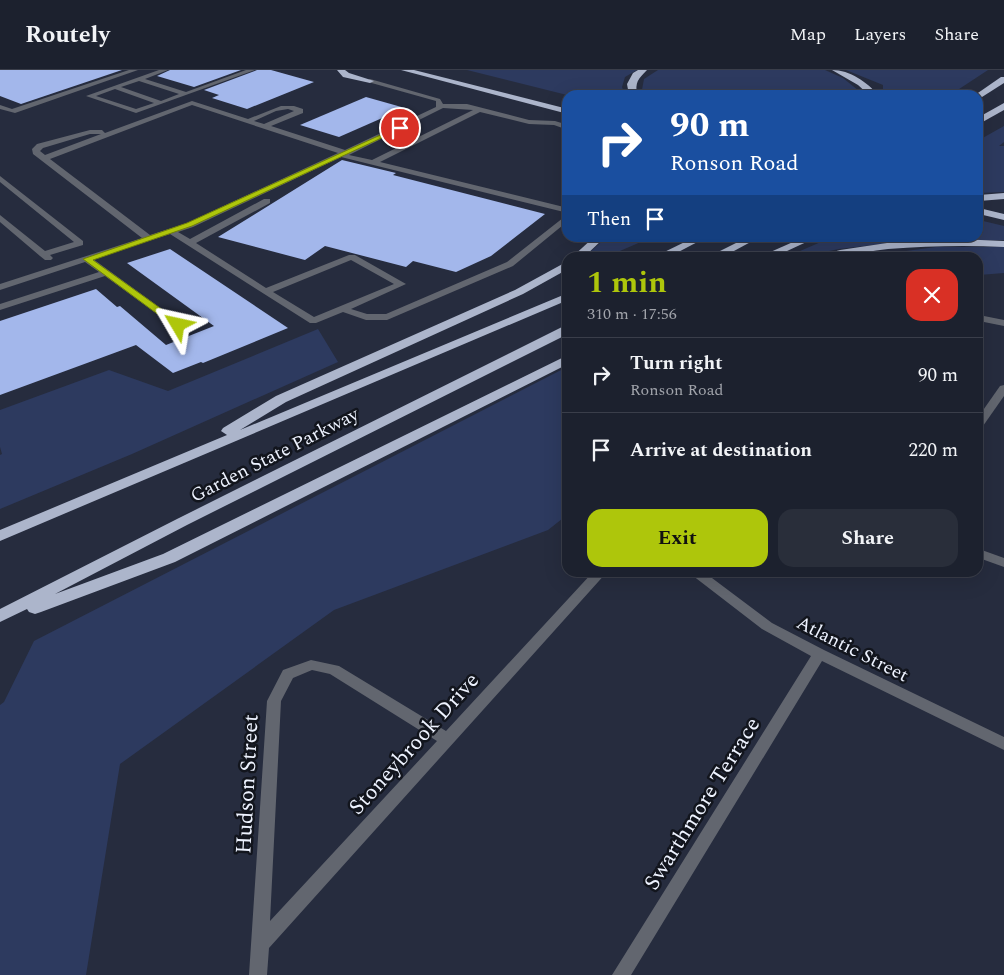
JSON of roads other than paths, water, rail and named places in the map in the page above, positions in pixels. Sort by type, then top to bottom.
[{"type":"highway","points":[[341,70],[346,76],[370,81]]},
{"type":"highway","points":[[355,70],[370,81]]},
{"type":"highway","points":[[405,70],[562,110]]},
{"type":"highway","points":[[438,70],[562,101]]},
{"type":"highway","points":[[632,90],[631,84],[636,75],[643,70]]},
{"type":"highway","points":[[836,70],[861,83],[869,90]]},
{"type":"highway","points":[[983,92],[1004,79]]},
{"type":"highway","points":[[457,84],[494,98],[562,116]]},
{"type":"highway","points":[[983,119],[1004,106]]},
{"type":"highway","points":[[983,199],[1004,196]]},
{"type":"highway","points":[[983,200],[1004,206]]},
{"type":"highway","points":[[983,212],[1004,217]]},
{"type":"highway","points":[[583,252],[594,242]]},
{"type":"highway","points":[[662,252],[679,242]]},
{"type":"highway","points":[[669,252],[691,242]]},
{"type":"highway","points":[[724,252],[745,242]]},
{"type":"highway","points":[[776,252],[800,242]]},
{"type":"highway","points":[[856,252],[901,245],[1004,244]]},
{"type":"highway","points":[[179,460],[281,400],[512,295],[562,267]]},
{"type":"highway","name":"Garden State Parkway","points":[[0,536],[562,299]]},
{"type":"highway","name":"Garden State Parkway","points":[[0,616],[182,522],[562,332]]},
{"type":"highway","points":[[0,621],[170,558],[562,362]]},
{"type":"street","points":[[0,107],[12,111],[135,70]]},
{"type":"street","points":[[166,70],[89,96],[136,111],[252,70]]},
{"type":"street","points":[[139,79],[186,94]]},
{"type":"street","points":[[370,81],[430,97],[438,100],[441,106]]},
{"type":"street","points":[[114,87],[161,103]]},
{"type":"street","points":[[44,158],[192,103],[372,163],[562,210]]},
{"type":"street","points":[[0,287],[172,232],[435,112],[441,106],[467,106],[529,122],[555,122],[562,125]]},
{"type":"street","points":[[248,121],[281,108],[291,107],[300,111],[265,126]]},
{"type":"street","points":[[372,163],[480,109]]},
{"type":"street","points":[[118,131],[90,132],[40,146],[36,148],[36,152],[149,240]]},
{"type":"street","points":[[0,178],[80,243],[43,254]]},
{"type":"street","points":[[0,193],[14,189]]},
{"type":"street","points":[[190,243],[267,200]]},
{"type":"street","points":[[0,218],[59,268]]},
{"type":"street","points":[[343,308],[366,317],[387,317],[510,264],[562,221]]},
{"type":"street","points":[[172,232],[190,243],[266,291],[314,321],[401,284],[352,257],[266,291]]},
{"type":"street","points":[[87,259],[178,325]]},
{"type":"street","points":[[0,307],[106,273]]},
{"type":"street","points":[[983,319],[1004,323]]},
{"type":"street","points":[[983,418],[1004,388]]},
{"type":"street","points":[[983,555],[1004,563]]},
{"type":"street","name":"Stoneybrook Drive","points":[[260,945],[596,577]]},
{"type":"street","name":"Atlantic Street","points":[[701,577],[767,626],[819,654],[1004,744]]},
{"type":"street","name":"Swarthmore Terrace","points":[[621,975],[819,654]]},
{"type":"street","name":"Hudson Street","points":[[258,975],[274,701],[288,674],[311,665],[334,670],[447,739]]}]
